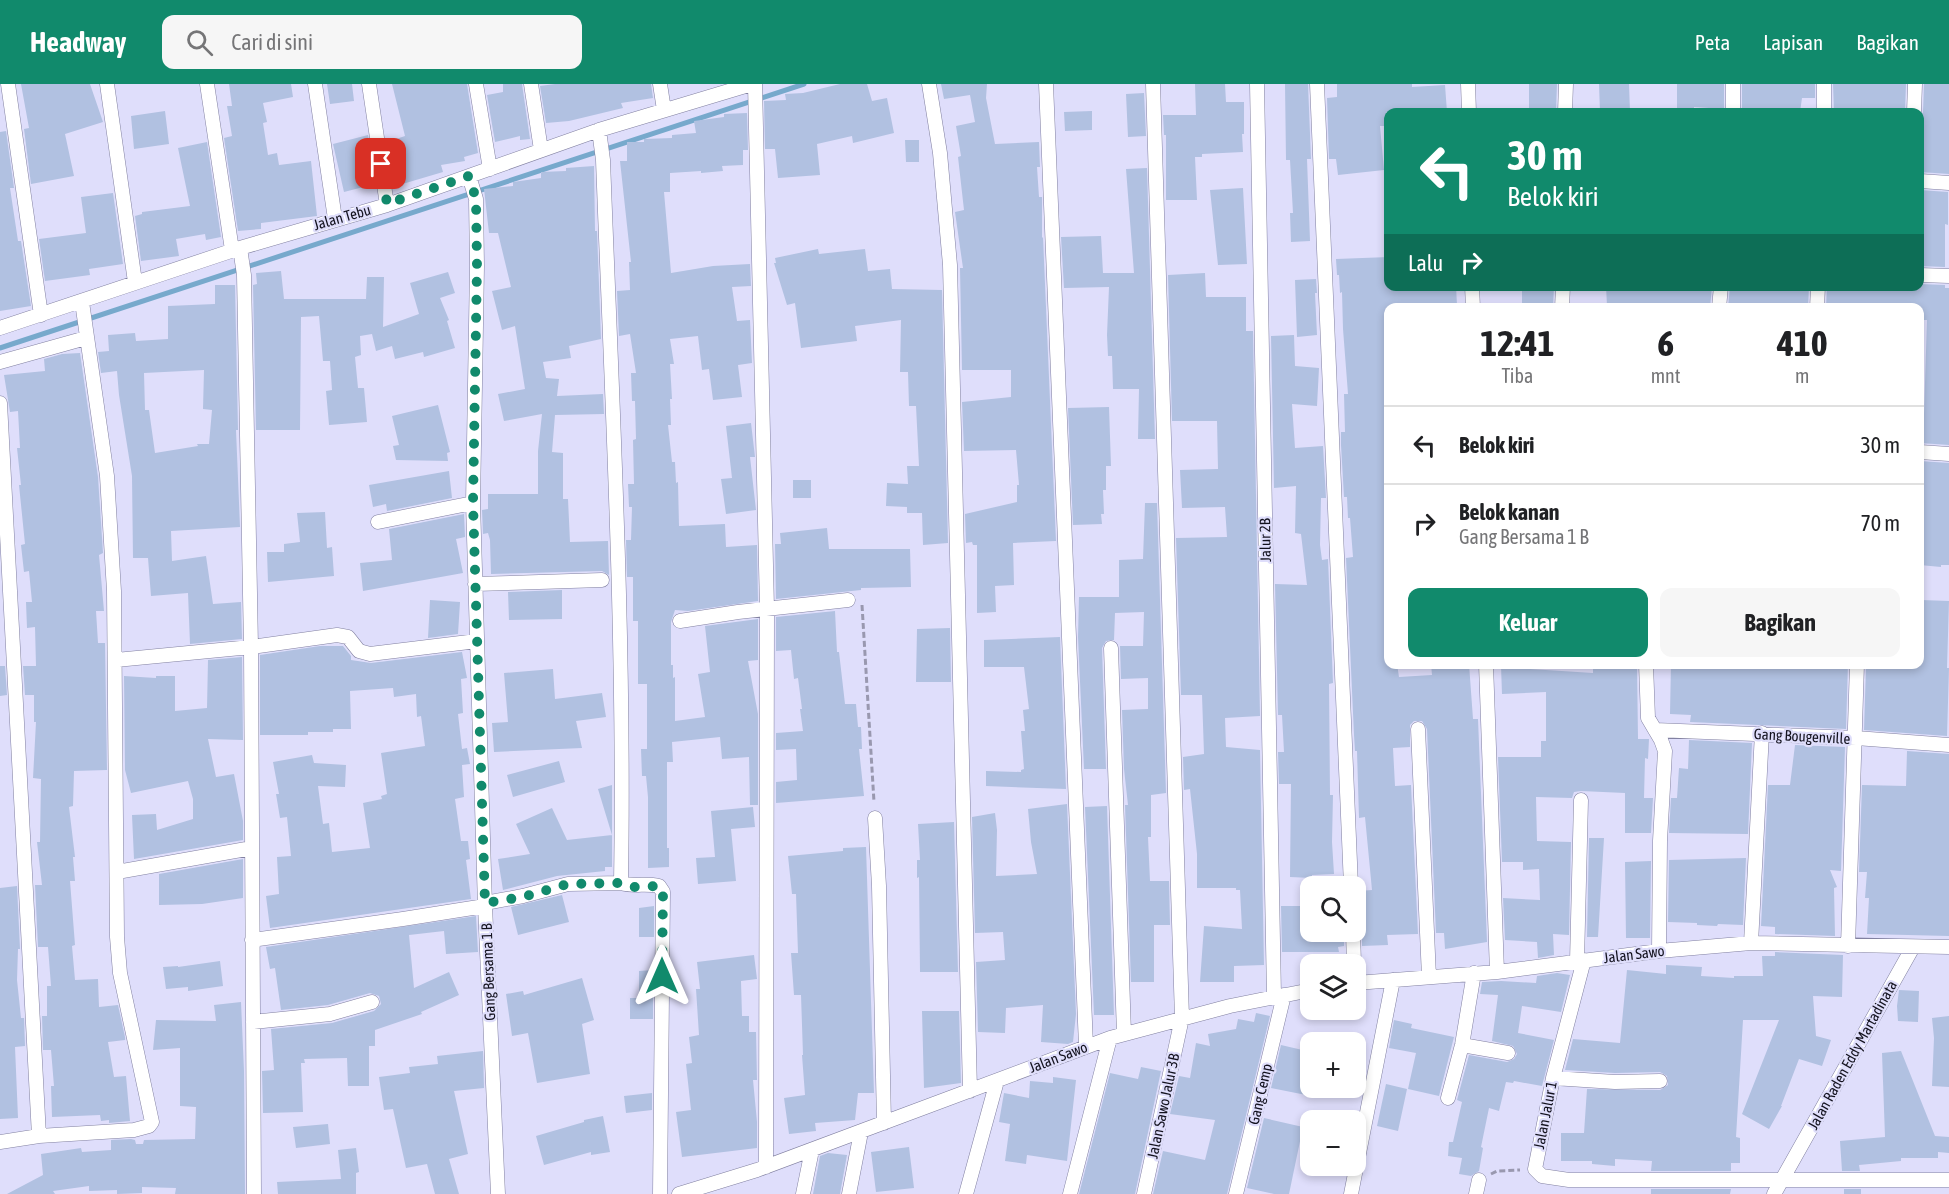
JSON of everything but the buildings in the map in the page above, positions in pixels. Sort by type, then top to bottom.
[{"type":"street","points":[[8,84],[41,315]]},
{"type":"street","points":[[107,84],[135,282]]},
{"type":"street","points":[[207,84],[244,275],[251,647],[254,1194]]},
{"type":"street","points":[[315,84],[335,219]]},
{"type":"street","points":[[369,84],[387,204]]},
{"type":"street","points":[[476,84],[489,169]]},
{"type":"street","points":[[531,84],[541,150]]},
{"type":"street","points":[[660,84],[664,110]]},
{"type":"street","points":[[929,84],[940,153],[950,265],[970,1091]]},
{"type":"street","points":[[1046,84],[1086,1046]]},
{"type":"street","name":"Jalan Sawo Jalur 3B","points":[[1144,1194],[1182,1018],[1153,84]]},
{"type":"street","name":"Jalur 2B","points":[[1257,84],[1279,996]]},
{"type":"street","points":[[1317,84],[1351,876]]},
{"type":"street","points":[[1468,84],[1468,108]]},
{"type":"street","points":[[1565,108],[1566,84]]},
{"type":"street","points":[[1733,84],[1733,108]]},
{"type":"street","points":[[1824,84],[1824,108]]},
{"type":"street","points":[[1914,108],[1915,84]]},
{"type":"street","points":[[754,86],[767,609],[766,1167]]},
{"type":"street","name":"Jalan Tebu","points":[[0,328],[83,305],[135,282],[335,219],[470,181],[489,169],[541,150],[599,135],[664,110],[754,86]]},
{"type":"street","points":[[599,135],[603,160],[622,651],[621,883]]},
{"type":"street","name":"Gang Bersama 1 B","points":[[470,181],[476,199],[477,266],[473,503],[475,584],[485,905],[498,1194]]},
{"type":"street","points":[[1924,181],[1949,183]]},
{"type":"street","points":[[1924,275],[1949,276]]},
{"type":"street","points":[[0,1142],[39,1136],[134,1130],[149,1126],[153,1122],[120,973],[117,937],[116,660],[107,476],[83,305]]},
{"type":"street","points":[[0,362],[86,336]]},
{"type":"street","points":[[0,403],[39,1136]]},
{"type":"street","points":[[1924,452],[1949,454]]},
{"type":"street","points":[[378,522],[473,503]]},
{"type":"street","points":[[475,584],[602,580]]},
{"type":"street","points":[[680,621],[848,600]]},
{"type":"street","points":[[116,660],[343,636],[351,640],[359,651],[377,654],[477,641]]},
{"type":"street","points":[[1111,648],[1124,1034]]},
{"type":"street","points":[[1486,669],[1497,972]]},
{"type":"street","points":[[1646,669],[1648,718],[1665,751],[1660,841],[1659,951]]},
{"type":"street","points":[[1848,946],[1857,669]]},
{"type":"street","points":[[1418,729],[1429,977]]},
{"type":"street","name":"Gang Bougenville","points":[[1655,730],[1856,738],[1949,746]]},
{"type":"street","points":[[1751,943],[1762,734]]},
{"type":"street","name":"Jalan Jalur 1","points":[[1581,800],[1580,961],[1535,1169],[1542,1176],[1569,1180],[1949,1180]]},
{"type":"street","points":[[875,819],[879,886],[884,1124]]},
{"type":"street","points":[[117,872],[252,848]]},
{"type":"street","points":[[252,940],[403,920],[523,897],[568,884],[621,883],[634,887],[659,886],[663,892],[660,1194]]},
{"type":"street","name":"Jalan Sawo","points":[[1366,982],[1497,972],[1659,951],[1751,943],[1913,947]]},
{"type":"street","points":[[1913,947],[1949,947]]},
{"type":"street","name":"Jalan Raden Eddy Martadinata","points":[[1774,1194],[1913,947]]},
{"type":"street","points":[[1448,1098],[1462,1045],[1474,973]]},
{"type":"street","points":[[1351,1194],[1393,980]]},
{"type":"street","name":"Jalan Sawo","points":[[679,1194],[766,1167],[1110,1038],[1182,1018],[1300,992]]},
{"type":"street","name":"Gang Cemp","points":[[1236,1194],[1279,996]]},
{"type":"street","points":[[253,1022],[330,1014],[372,1002]]},
{"type":"street","points":[[1070,1194],[1110,1038]]},
{"type":"street","points":[[1462,1045],[1508,1053]]},
{"type":"street","points":[[1553,1078],[1615,1082],[1660,1081]]},
{"type":"street","points":[[966,1194],[997,1081]]},
{"type":"street","points":[[849,1194],[861,1132]]},
{"type":"street","points":[[803,1194],[812,1150]]},
{"type":"street","points":[[1476,1194],[1479,1180]]},
{"type":"path","points":[[848,600],[858,601],[863,608],[875,819]]},
{"type":"path","points":[[1479,1180],[1497,1171],[1535,1169]]},
{"type":"waterway","points":[[0,348],[804,84]]},
{"type":"route","points":[[381,164],[387,204],[469,176],[476,199],[473,503],[485,903],[523,897],[578,883],[621,883],[634,887],[659,886],[663,892],[662,976]]}]
